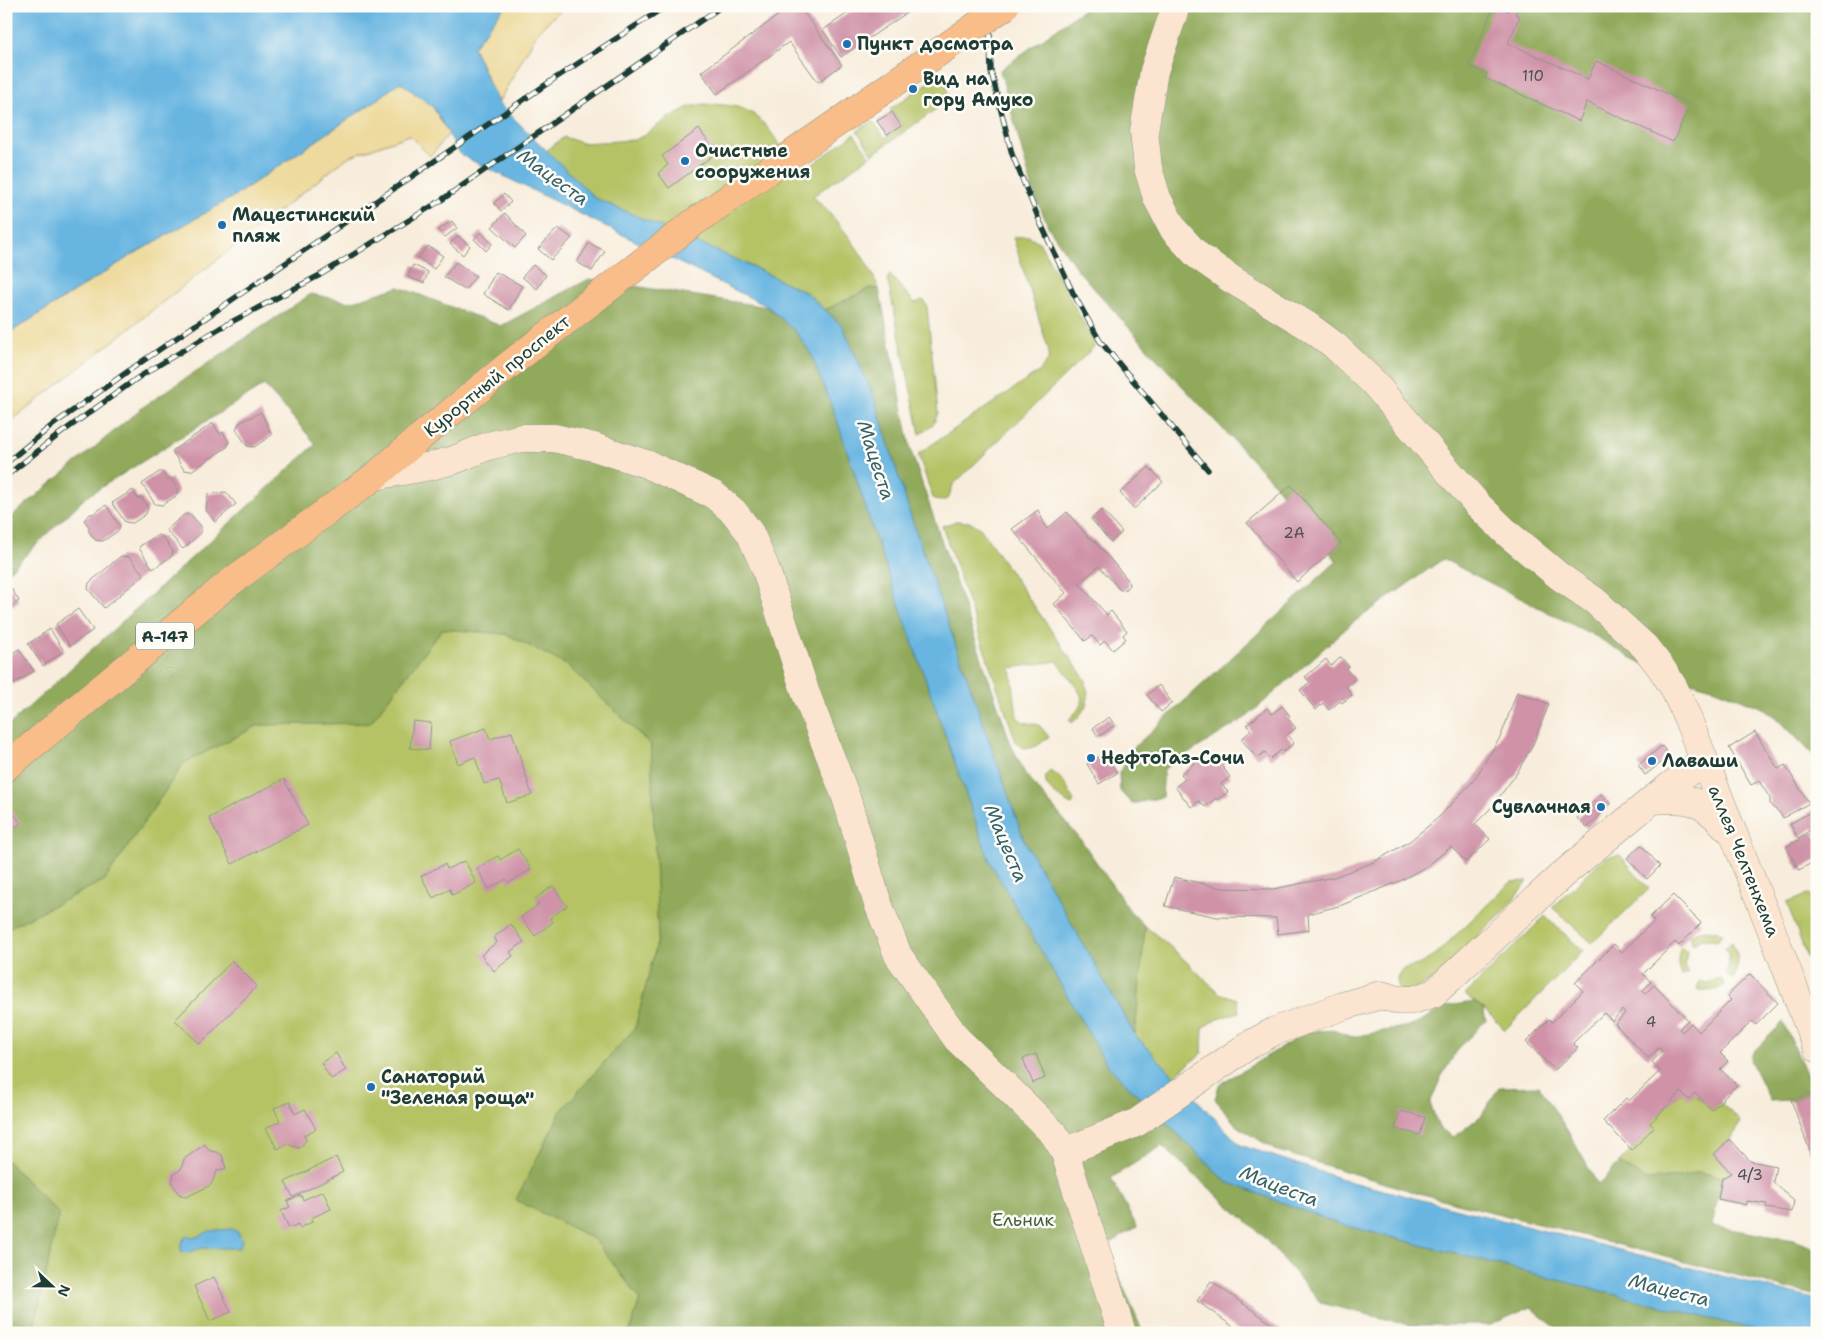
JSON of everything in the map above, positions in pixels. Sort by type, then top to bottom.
[{"type":"main road","name":"Курортный проспект","points":[[6,767],[228,584],[376,476],[510,364],[692,222],[1005,6]]},
{"type":"street","name":"аллея Челтенхема","points":[[1176,6],[1154,71],[1144,131],[1150,175],[1157,198],[1174,230],[1197,255],[1231,279],[1308,326],[1334,345],[1374,383],[1490,517],[1558,576],[1595,601],[1628,630],[1656,660],[1666,675],[1683,709],[1817,1048]]},
{"type":"street","points":[[376,476],[431,466],[454,460],[488,446],[522,438],[554,438],[594,447],[649,465],[714,495],[734,512],[750,533],[765,567],[805,692],[846,797],[877,900],[898,955],[957,1039],[1054,1134],[1064,1150],[1122,1333]]},
{"type":"street","points":[[1064,1150],[1079,1146],[1136,1123],[1250,1045],[1275,1031],[1343,1006],[1381,995],[1398,1000],[1413,1000],[1434,993],[1562,875],[1652,800],[1704,760]]},
{"type":"street","points":[[1652,800],[1684,798],[1699,803],[1712,812],[1732,833]]},
{"type":"green space","points":[[1088,6],[1817,6],[1817,759],[1784,725],[1765,709],[1716,689],[1666,675],[1628,656],[1597,637],[1443,559],[1351,624],[1248,716],[1164,769],[1162,797],[1132,804],[1120,791],[1119,773],[1132,749],[1337,561],[1270,479],[1155,357],[1077,269],[1049,228],[1033,191],[1000,70]]},
{"type":"green space","points":[[944,72],[949,100],[873,154],[857,131],[873,121],[885,138],[903,126],[890,109]]},
{"type":"green space","points":[[703,104],[727,105],[745,109],[757,117],[777,140],[798,175],[854,134],[870,156],[813,196],[833,217],[859,251],[879,289],[870,288],[825,310],[807,293],[751,266],[595,199],[546,151],[564,137],[582,143],[635,140],[671,116],[689,107]]},
{"type":"green space","points":[[1029,236],[1039,242],[1096,345],[953,485],[948,499],[939,501],[933,498],[918,454],[1040,371],[1048,360],[1049,351],[1013,237]]},
{"type":"green space","points":[[890,275],[915,303],[922,300],[927,307],[938,413],[933,425],[920,434],[888,282]]},
{"type":"green space","name":"Ельник","points":[[589,279],[767,307],[796,331],[811,354],[836,417],[874,533],[990,862],[1107,1065],[1227,1182],[1339,1224],[1766,1333],[1562,1333],[1531,1307],[1490,1325],[1410,1325],[1321,1303],[1261,1234],[1162,1146],[1111,1178],[1137,1227],[1106,1246],[1143,1333],[629,1333],[640,1299],[594,1239],[516,1200],[561,1111],[635,1028],[658,939],[651,745],[567,665],[506,634],[442,629],[370,723],[259,725],[184,763],[105,880],[6,929],[6,728],[316,444],[264,385],[86,497],[6,574],[6,521],[143,407],[311,294],[350,302],[399,287],[501,326]]},
{"type":"green space","points":[[870,288],[879,289],[911,451],[1011,744],[1025,774],[1081,840],[1130,911],[1145,926],[1135,1035],[1024,840],[913,523],[874,397],[843,327],[825,310]]},
{"type":"green space","points":[[957,521],[971,522],[980,528],[1087,682],[1085,684],[1088,700],[1080,715],[1072,723],[1069,719],[1080,707],[1082,699],[1077,688],[1057,661],[1011,668],[1017,717],[1023,722],[1039,725],[1049,737],[1033,747],[1024,748],[1016,742],[942,526]]},
{"type":"green space","points":[[442,629],[506,634],[567,665],[651,745],[658,939],[635,1028],[561,1111],[516,1200],[594,1239],[640,1299],[629,1333],[33,1333],[59,1214],[6,1160],[6,929],[105,880],[184,763],[259,725],[370,723]]},
{"type":"green space","points":[[1050,771],[1065,784],[1074,801],[1072,805],[1057,796],[1047,786],[1046,775]]},
{"type":"green space","points":[[1620,855],[1649,889],[1592,943],[1552,907],[1605,857]]},
{"type":"green space","points":[[1528,881],[1502,914],[1434,979],[1409,993],[1398,988],[1397,978],[1402,969],[1421,964],[1436,954],[1511,882]]},
{"type":"green space","points":[[1810,894],[1817,917],[1817,985],[1787,903]]},
{"type":"green space","points":[[1545,916],[1583,951],[1505,1030],[1483,1008],[1465,995]]},
{"type":"green space","points":[[1145,926],[1172,948],[1219,993],[1237,999],[1239,1012],[1218,1019],[1203,1027],[1202,1053],[1174,1076],[1135,1035]]},
{"type":"green space","points":[[1705,930],[1722,933],[1717,941],[1703,939],[1693,944],[1689,937],[1695,932]]},
{"type":"green space","points":[[1732,942],[1738,960],[1737,970],[1733,979],[1725,973],[1729,960],[1725,948]]},
{"type":"green space","points":[[1681,946],[1687,951],[1685,965],[1689,973],[1681,976],[1678,961]]},
{"type":"green space","points":[[1721,978],[1725,986],[1721,988],[1708,991],[1697,989],[1699,981],[1707,983]]},
{"type":"green space","points":[[1474,1002],[1483,1008],[1486,1020],[1458,1049],[1441,1077],[1430,1103],[1439,1128],[1454,1137],[1482,1115],[1499,1087],[1539,1086],[1569,1133],[1598,1185],[1619,1163],[1646,1180],[1680,1177],[1700,1172],[1722,1178],[1712,1226],[1793,1240],[1817,1249],[1817,1296],[1411,1191],[1275,1150],[1236,1125],[1215,1099],[1219,1085],[1307,1032],[1332,1030],[1353,1037],[1414,1025],[1446,1006]]},
{"type":"green space","points":[[1783,1022],[1817,1097],[1817,1111],[1810,1093],[1791,1100],[1770,1101],[1750,1060],[1753,1052]]},
{"type":"green space","points":[[1681,1092],[1689,1099],[1695,1094],[1712,1110],[1720,1102],[1740,1121],[1733,1135],[1714,1154],[1731,1173],[1722,1178],[1700,1172],[1680,1177],[1646,1180],[1619,1163],[1654,1127],[1650,1123]]},
{"type":"green space","points":[[6,1160],[59,1214],[33,1333],[6,1333]]},
{"type":"sand","points":[[505,6],[565,6],[538,31],[498,103],[473,47]]},
{"type":"sand","name":"Мацестинский пляж","points":[[400,82],[433,107],[449,134],[430,156],[409,135],[348,157],[6,425],[6,335],[132,255],[236,195],[378,99]]},
{"type":"water","name":"Мацеста","points":[[6,6],[505,6],[473,47],[498,103],[595,198],[751,266],[807,293],[843,327],[874,397],[913,523],[1024,840],[1135,1035],[1240,1145],[1351,1182],[1817,1300],[1817,1333],[1766,1333],[1339,1224],[1227,1182],[1107,1065],[990,862],[874,533],[836,417],[811,354],[796,332],[767,306],[461,155],[433,107],[400,82],[378,99],[236,195],[132,255],[6,335]]},
{"type":"water","points":[[231,1229],[238,1232],[242,1241],[239,1248],[202,1248],[186,1253],[181,1251],[181,1243],[186,1236],[197,1237],[210,1231]]},
{"type":"building","points":[[791,6],[799,6],[842,65],[818,82],[789,42],[717,94],[701,72]]},
{"type":"building","name":"Пункт досмотра","points":[[858,6],[917,6],[841,57],[823,30]]},
{"type":"building","points":[[1494,6],[1508,11],[1509,6],[1519,6],[1515,14],[1520,16],[1508,43],[1588,79],[1596,61],[1690,104],[1673,142],[1587,102],[1579,121],[1485,78],[1487,73],[1469,66]]},
{"type":"building","points":[[892,112],[901,126],[887,135],[877,121]]},
{"type":"building","name":"Очистные сооружения","points":[[699,129],[716,153],[669,188],[658,173],[668,165],[662,156]]},
{"type":"building","points":[[504,194],[511,202],[501,211],[494,203]]},
{"type":"building","points":[[505,213],[526,236],[515,248],[492,227]]},
{"type":"building","points":[[452,221],[457,228],[445,237],[438,230]]},
{"type":"building","points":[[558,228],[572,238],[551,260],[538,249]]},
{"type":"building","points":[[481,232],[492,244],[486,251],[474,239]]},
{"type":"building","points":[[458,236],[470,246],[463,255],[450,244]]},
{"type":"building","points":[[589,243],[605,251],[592,271],[577,262]]},
{"type":"building","points":[[428,246],[443,256],[434,269],[418,258]]},
{"type":"building","points":[[456,262],[476,276],[465,290],[444,277]]},
{"type":"building","points":[[413,265],[428,272],[424,283],[408,277]]},
{"type":"building","points":[[533,265],[546,275],[537,289],[522,277]]},
{"type":"building","points":[[496,272],[522,286],[509,310],[483,294]]},
{"type":"building","points":[[261,412],[272,435],[254,447],[247,446],[236,429],[239,423]]},
{"type":"building","points":[[213,423],[220,434],[223,432],[229,442],[227,447],[191,471],[184,470],[172,451]]},
{"type":"building","points":[[1149,467],[1163,482],[1134,509],[1120,493]]},
{"type":"building","points":[[159,472],[162,472],[168,480],[171,478],[178,490],[176,496],[162,505],[155,504],[142,484]]},
{"type":"building","points":[[1291,485],[1341,543],[1297,582],[1247,523]]},
{"type":"building","points":[[133,490],[138,499],[141,497],[148,508],[146,514],[133,523],[125,522],[112,503]]},
{"type":"building","points":[[226,492],[236,504],[215,522],[206,510],[208,494]]},
{"type":"building","points":[[106,505],[120,526],[118,531],[103,541],[95,540],[84,520],[90,514]]},
{"type":"building","points":[[1038,510],[1047,529],[1067,512],[1128,580],[1127,589],[1120,590],[1099,566],[1079,583],[1107,615],[1111,611],[1127,631],[1123,635],[1126,639],[1113,650],[1105,641],[1100,645],[1092,636],[1085,641],[1054,604],[1066,593],[1012,529]]},
{"type":"building","points":[[1102,510],[1122,532],[1111,542],[1091,519]]},
{"type":"building","points":[[185,514],[191,515],[201,526],[201,533],[183,549],[166,530]]},
{"type":"building","points":[[158,535],[163,537],[173,551],[172,556],[153,569],[139,548]]},
{"type":"building","points":[[121,556],[129,557],[144,575],[104,608],[88,589],[89,583]]},
{"type":"building","points":[[6,588],[8,590],[11,588],[19,601],[6,610]]},
{"type":"building","points":[[78,609],[93,630],[70,646],[56,624]]},
{"type":"building","points":[[50,629],[64,651],[43,666],[28,644]]},
{"type":"building","points":[[19,649],[34,671],[12,685],[6,677],[6,657]]},
{"type":"building","points":[[1341,657],[1349,667],[1346,669],[1355,679],[1346,687],[1352,695],[1342,703],[1340,701],[1329,710],[1323,703],[1316,710],[1300,690],[1310,682],[1305,677],[1326,659],[1331,666]]},
{"type":"building","points":[[1159,685],[1172,703],[1161,712],[1147,695]]},
{"type":"building","points":[[1517,692],[1549,704],[1533,744],[1517,773],[1491,808],[1475,824],[1490,839],[1466,862],[1451,847],[1427,866],[1400,881],[1342,905],[1308,914],[1309,930],[1278,934],[1276,918],[1217,917],[1165,906],[1174,877],[1222,888],[1273,889],[1334,877],[1374,862],[1410,841],[1439,817],[1474,780],[1501,736]]},
{"type":"building","points":[[1282,706],[1290,716],[1287,718],[1296,728],[1287,735],[1294,743],[1270,759],[1265,752],[1257,758],[1241,739],[1251,731],[1247,725],[1267,708],[1272,714]]},
{"type":"building","points":[[1109,717],[1115,725],[1098,737],[1093,728]]},
{"type":"building","points":[[413,721],[431,723],[429,750],[410,748]]},
{"type":"building","points":[[486,728],[490,739],[512,732],[532,795],[507,803],[499,780],[484,784],[475,757],[458,764],[450,741]]},
{"type":"building","points":[[1755,732],[1778,769],[1785,765],[1809,803],[1783,818],[1772,807],[1770,798],[1759,781],[1751,785],[1729,748]]},
{"type":"building","points":[[1662,746],[1670,756],[1645,775],[1638,765]]},
{"type":"building","points":[[1105,753],[1117,773],[1099,784],[1087,764]]},
{"type":"building","points":[[1216,755],[1224,764],[1222,766],[1230,777],[1221,784],[1228,792],[1217,800],[1216,798],[1205,807],[1199,801],[1191,807],[1175,787],[1185,779],[1181,774],[1201,757],[1206,763]]},
{"type":"building","points":[[284,779],[308,825],[232,864],[209,818]]},
{"type":"building","points":[[1601,794],[1611,804],[1587,828],[1577,818]]},
{"type":"building","points":[[1817,808],[1817,833],[1814,828],[1798,838],[1790,824]]},
{"type":"building","points":[[10,809],[21,823],[6,834],[6,812]]},
{"type":"building","points":[[1813,832],[1817,839],[1817,860],[1799,870],[1786,847]]},
{"type":"building","points":[[1641,845],[1660,866],[1647,879],[1627,858]]},
{"type":"building","points":[[518,849],[531,869],[509,883],[506,879],[489,889],[477,868],[498,856],[500,860]]},
{"type":"building","points":[[465,861],[476,883],[452,895],[450,889],[433,898],[421,876],[445,864],[447,869]]},
{"type":"building","points":[[553,886],[567,906],[550,918],[553,922],[535,936],[521,917],[539,904],[535,899]]},
{"type":"building","points":[[1673,895],[1701,923],[1679,946],[1675,942],[1643,974],[1651,982],[1642,991],[1645,994],[1654,985],[1688,1020],[1679,1029],[1682,1032],[1691,1023],[1699,1032],[1731,1000],[1727,996],[1750,974],[1778,1003],[1756,1025],[1752,1021],[1720,1053],[1728,1061],[1720,1069],[1737,1085],[1712,1110],[1695,1093],[1689,1100],[1681,1092],[1650,1123],[1654,1127],[1632,1150],[1603,1121],[1626,1098],[1629,1101],[1660,1071],[1652,1062],[1662,1051],[1659,1048],[1648,1058],[1615,1024],[1625,1013],[1622,1010],[1612,1021],[1604,1013],[1573,1043],[1578,1048],[1555,1070],[1526,1042],[1549,1019],[1552,1022],[1583,991],[1575,983],[1614,944],[1622,952],[1654,921],[1650,917]]},
{"type":"building","points":[[511,924],[524,942],[510,952],[513,956],[494,971],[481,955],[497,942],[494,937]]},
{"type":"building","points":[[232,961],[257,986],[200,1044],[175,1020]]},
{"type":"building","points":[[336,1053],[346,1070],[331,1079],[321,1063]]},
{"type":"building","points":[[1036,1054],[1045,1078],[1033,1083],[1023,1059]]},
{"type":"building","points":[[1810,1093],[1817,1111],[1817,1164],[1815,1165],[1791,1100]]},
{"type":"building","points":[[290,1102],[295,1114],[305,1109],[316,1129],[304,1135],[306,1140],[300,1148],[291,1146],[289,1143],[277,1149],[266,1128],[280,1121],[274,1108]]},
{"type":"building","points":[[1400,1111],[1425,1117],[1420,1135],[1395,1129]]},
{"type":"building","points":[[1730,1139],[1750,1161],[1776,1166],[1773,1182],[1794,1200],[1792,1212],[1766,1208],[1767,1204],[1747,1201],[1747,1205],[1718,1199],[1722,1178],[1731,1173],[1714,1154]]},
{"type":"building","points":[[205,1144],[210,1151],[222,1155],[226,1168],[217,1171],[211,1185],[186,1197],[179,1194],[172,1183],[174,1174],[181,1169],[184,1159]]},
{"type":"building","points":[[336,1157],[343,1172],[293,1197],[285,1182]]},
{"type":"building","points":[[323,1191],[331,1209],[311,1218],[312,1222],[299,1228],[298,1224],[289,1228],[281,1211],[290,1207],[287,1201],[301,1195],[303,1200]]},
{"type":"building","points":[[214,1277],[231,1312],[210,1321],[194,1286]]},
{"type":"building","points":[[1211,1281],[1285,1333],[1242,1333],[1197,1301]]},
{"type":"railway","points":[[6,463],[54,424],[134,367],[554,79],[666,6]]},
{"type":"railway","points":[[6,476],[61,433],[139,377],[220,328],[320,275],[440,201],[722,6]]},
{"type":"railway","points":[[989,6],[991,71],[1012,154],[1040,222],[1073,293],[1100,341],[1208,470]]},
{"type":"place","name":"Пункт досмотра","points":[[847,44]]},
{"type":"place","name":"Вид на гору Амуко","points":[[913,89]]},
{"type":"place","name":"Очистные сооружения","points":[[685,161]]},
{"type":"place","name":"Мацестинский пляж","points":[[222,225]]},
{"type":"place","name":"НефтоГаз-Сочи","points":[[1091,758]]},
{"type":"place","name":"Лаваши","points":[[1652,761]]},
{"type":"place","name":"Сувлачная","points":[[1601,807]]},
{"type":"place","name":"Санаторий \"Зеленая роща\"","points":[[371,1087]]}]
